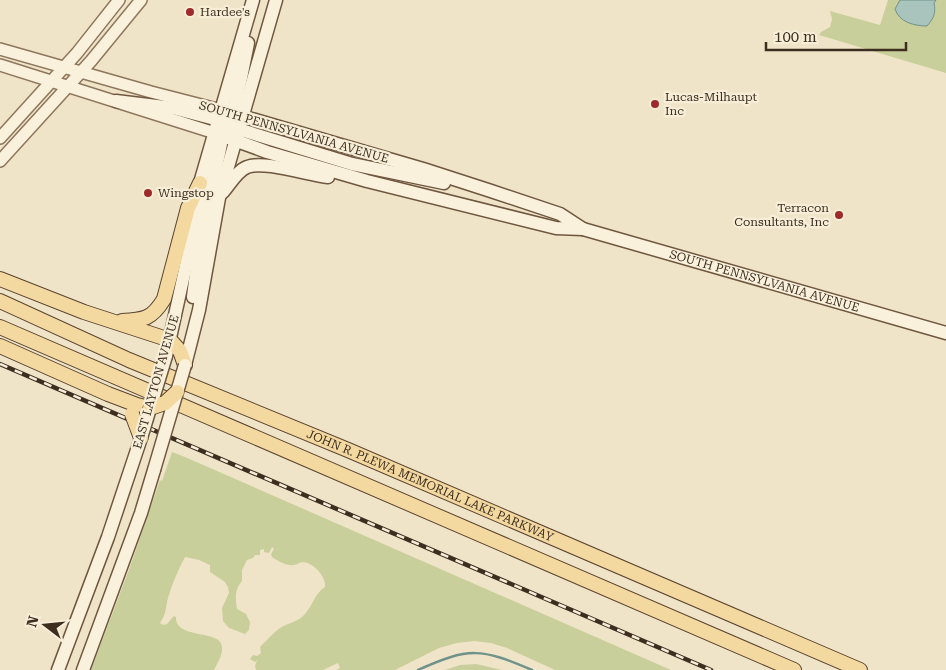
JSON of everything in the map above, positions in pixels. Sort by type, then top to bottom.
[{"type":"main road","name":"EAST LAYTON AVENUE","points":[[83,670],[136,527],[177,392],[199,310],[219,198],[228,125],[253,0]]},
{"type":"main road","name":"EAST LAYTON AVENUE","points":[[58,670],[108,537],[141,438],[140,409],[166,356],[188,256],[200,182],[228,125],[276,0]]},
{"type":"main road","points":[[116,101],[173,108],[228,125],[211,191],[198,258],[186,359]]},
{"type":"main road","name":"SOUTH PENNSYLVANIA AVENUE","points":[[228,125],[267,152],[367,181],[556,228],[583,229],[946,333]]},
{"type":"main road","name":"SOUTH PENNSYLVANIA AVENUE","points":[[228,125],[423,169],[560,214],[583,229]]},
{"type":"main road","points":[[219,198],[236,176],[246,167],[260,164],[323,176],[367,181]]},
{"type":"main road","points":[[112,321],[147,318],[157,310],[164,299],[188,208],[200,182]]},
{"type":"main road","points":[[0,279],[112,321],[170,340],[186,359]]},
{"type":"main road","name":"JOHN R. PLEWA MEMORIAL LAKE PARKWAY","points":[[0,301],[129,360],[348,450],[860,670]]},
{"type":"main road","name":"JOHN R. PLEWA MEMORIAL LAKE PARKWAY","points":[[0,326],[794,670]]},
{"type":"main road","points":[[0,346],[140,409],[165,403],[177,392]]},
{"type":"main road","points":[[140,409],[141,438]]},
{"type":"street","points":[[0,138],[64,68],[119,0]]},
{"type":"street","points":[[0,161],[69,86],[141,0]]},
{"type":"street","name":"SOUTH PENNSYLVANIA AVENUE","points":[[0,49],[81,72],[228,125]]},
{"type":"street","points":[[0,65],[116,101]]},
{"type":"green space","points":[[888,0],[946,0],[946,73],[819,35],[830,27],[832,19],[830,11],[880,25]]},
{"type":"green space","points":[[172,452],[671,670],[555,670],[507,648],[491,643],[474,641],[439,648],[395,670],[336,670],[340,668],[338,663],[323,670],[256,670],[257,660],[255,662],[250,659],[253,655],[257,656],[261,653],[260,647],[277,630],[302,617],[318,593],[325,587],[323,578],[318,570],[310,564],[302,562],[292,565],[281,562],[272,557],[271,554],[274,549],[272,547],[269,553],[264,552],[264,549],[260,550],[260,555],[255,555],[247,560],[242,570],[242,581],[237,590],[236,601],[237,609],[246,614],[250,622],[249,630],[245,634],[229,628],[223,621],[222,608],[229,593],[228,587],[225,582],[210,572],[210,565],[185,557],[180,567],[173,582],[165,613],[160,623],[163,625],[167,624],[174,616],[183,629],[220,641],[222,653],[214,670],[91,670]]},
{"type":"green space","points":[[476,664],[502,670],[445,670],[460,665]]},
{"type":"water","points":[[900,0],[936,0],[934,3],[934,15],[927,26],[912,24],[903,20],[895,9]]},
{"type":"waterway","points":[[418,670],[450,657],[475,653],[500,657],[532,670]]},
{"type":"railway","points":[[0,364],[711,670]]},
{"type":"place","name":"Hardee's","points":[[190,12]]},
{"type":"place","name":"Lucas-Milhaupt Inc","points":[[655,104]]},
{"type":"place","name":"Wingstop","points":[[148,193]]},
{"type":"place","name":"Terracon Consultants, Inc","points":[[839,215]]}]
